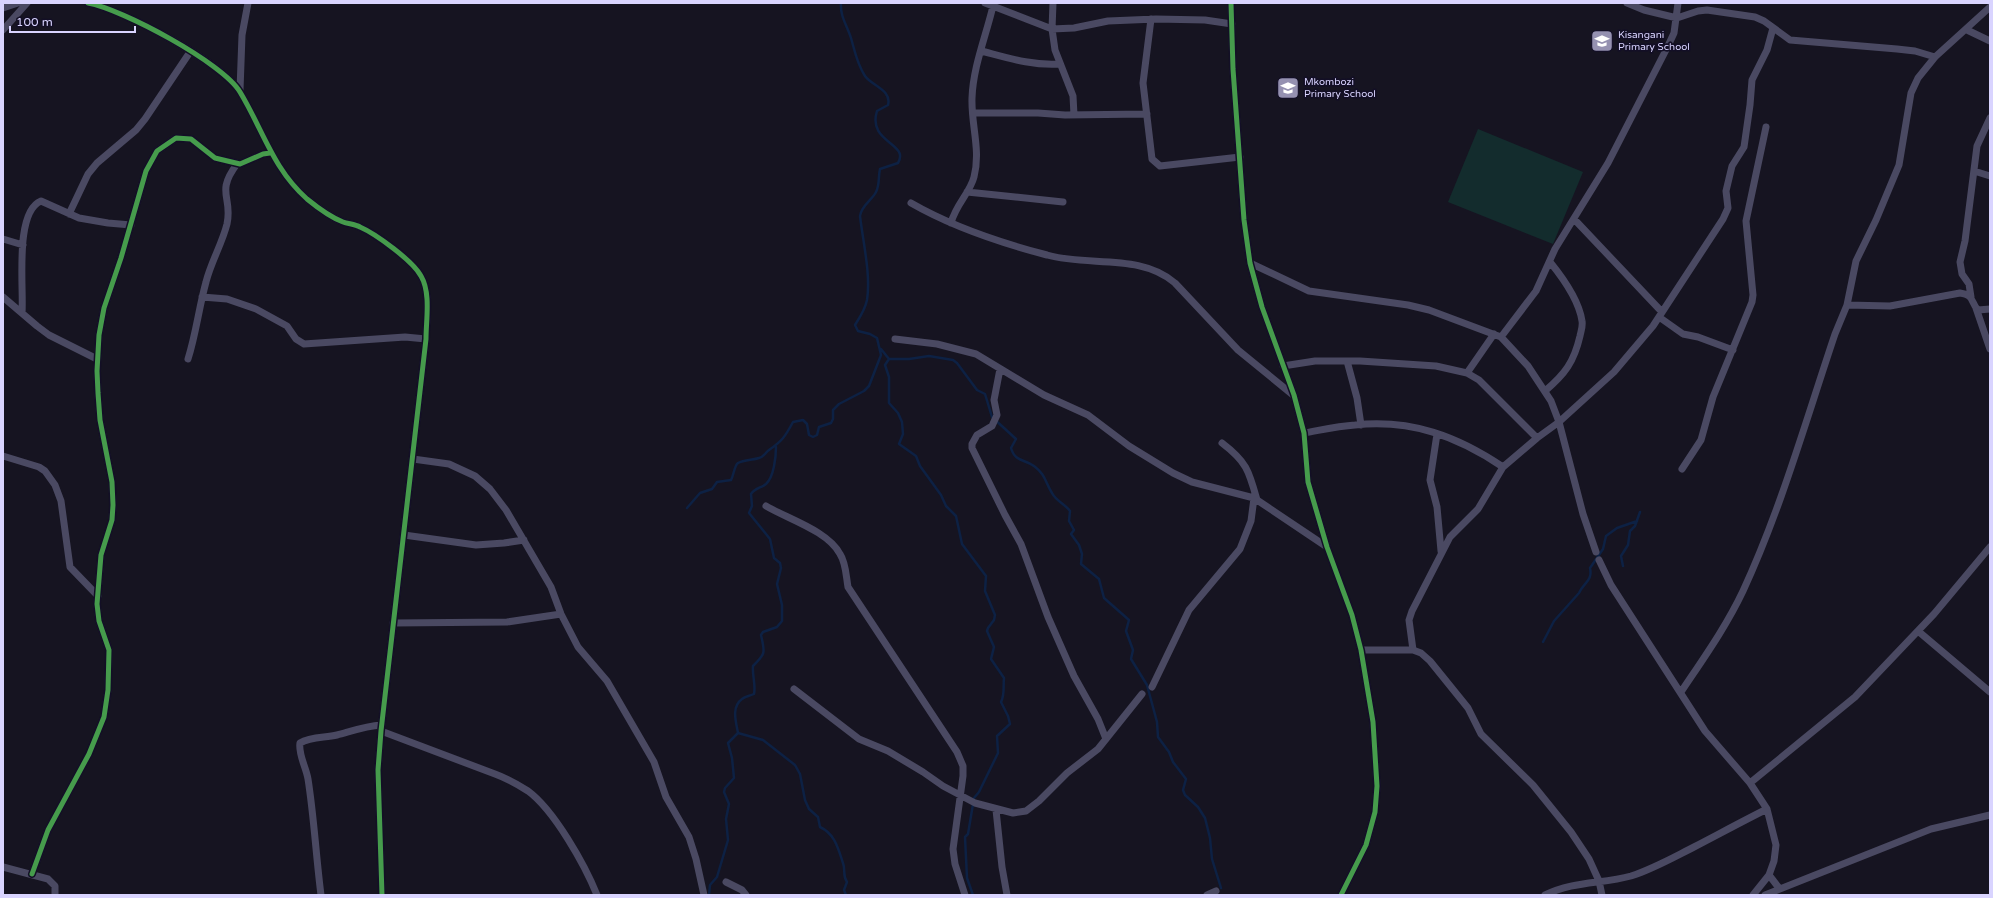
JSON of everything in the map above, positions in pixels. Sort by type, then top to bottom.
[{"type":"street","points":[[3,8],[18,3]]},
{"type":"street","points":[[3,30],[27,3]]},
{"type":"street","points":[[88,3],[126,16],[160,33],[221,71],[240,90],[270,153],[285,176],[304,196],[319,209],[342,222],[360,226],[369,232],[402,255],[421,275],[426,298],[426,339],[381,728],[378,770],[382,895]]},
{"type":"street","points":[[240,90],[242,35],[248,3]]},
{"type":"street","points":[[985,3],[1052,29],[1074,28],[1108,21],[1205,20],[1232,24]]},
{"type":"street","points":[[1053,3],[1052,29],[1055,50],[1073,96],[1074,115]]},
{"type":"street","points":[[1231,3],[1233,69],[1244,220],[1250,262],[1262,307],[1294,395],[1304,433],[1308,482],[1327,547],[1338,575],[1361,650],[1374,732],[1377,786],[1375,812],[1366,845],[1341,895]]},
{"type":"street","points":[[1627,3],[1644,10],[1677,18],[1698,10],[1755,17],[1764,21],[1790,40],[1897,49],[1935,56]]},
{"type":"street","points":[[1467,373],[1536,291],[1555,249],[1608,162],[1668,46],[1677,18],[1678,3]]},
{"type":"street","points":[[950,223],[957,205],[967,192],[974,176],[978,153],[972,99],[973,85],[993,6]]},
{"type":"street","points":[[1681,692],[1723,629],[1745,586],[1766,538],[1835,334],[1847,305],[1856,261],[1879,214],[1899,165],[1911,93],[1918,78],[1935,56],[1967,30],[1990,7]]},
{"type":"street","points":[[1151,20],[1143,83],[1152,159],[1160,166],[1240,157]]},
{"type":"street","points":[[1412,650],[1409,620],[1415,604],[1421,596],[1450,537],[1478,509],[1503,467],[1536,438],[1559,422],[1614,372],[1661,314],[1726,212],[1728,208],[1726,191],[1729,179],[1736,159],[1744,147],[1752,80],[1767,50],[1773,28]]},
{"type":"street","points":[[1967,30],[1990,41]]},
{"type":"street","points":[[981,51],[1022,62],[1045,65],[1060,64]]},
{"type":"street","points":[[69,214],[88,174],[97,163],[136,130],[190,52]]},
{"type":"street","points":[[974,113],[1074,115],[1147,114]]},
{"type":"street","points":[[1990,118],[1977,146],[1965,241],[1960,262],[1962,274],[1969,284],[1971,297],[1990,349]]},
{"type":"street","points":[[1682,469],[1701,440],[1713,397],[1733,350],[1753,295],[1746,220],[1766,127]]},
{"type":"street","points":[[32,874],[48,830],[89,754],[104,717],[108,690],[109,650],[98,617],[98,596],[103,548],[110,531],[113,505],[112,482],[99,410],[97,359],[99,335],[104,308],[131,225],[140,188],[150,162],[157,151],[176,138],[191,139],[215,158],[237,164],[263,154],[270,153]]},
{"type":"street","points":[[188,359],[211,265],[227,224],[229,212],[225,196],[226,181],[237,164]]},
{"type":"street","points":[[1974,171],[1990,176]]},
{"type":"street","points":[[967,192],[1063,202]]},
{"type":"street","points":[[22,313],[23,245],[31,209],[36,203],[43,202],[69,214],[89,220],[131,225]]},
{"type":"street","points":[[911,203],[950,223],[1047,256],[1068,260],[1132,265],[1154,269],[1166,275],[1238,350],[1294,395]]},
{"type":"street","points":[[1574,219],[1661,314],[1684,334],[1698,337],[1733,350]]},
{"type":"street","points":[[3,239],[23,245]]},
{"type":"street","points":[[1250,262],[1309,291],[1408,305],[1429,310],[1498,336],[1528,366],[1551,401],[1559,422],[1583,514],[1596,552]]},
{"type":"street","points":[[1545,391],[1567,370],[1576,354],[1582,327],[1579,311],[1568,287],[1550,262]]},
{"type":"street","points":[[1847,305],[1890,306],[1960,293],[1971,297]]},
{"type":"street","points":[[3,297],[37,326],[60,342],[97,359]]},
{"type":"street","points":[[202,297],[227,299],[256,309],[287,326],[296,339],[304,344],[404,337],[426,339]]},
{"type":"street","points":[[1976,308],[1982,311],[1990,309]]},
{"type":"street","points":[[895,339],[958,348],[976,354],[1044,395],[1088,415],[1129,446],[1192,482],[1256,499],[1327,547]]},
{"type":"street","points":[[1283,366],[1315,361],[1347,361],[1436,366],[1467,373],[1479,380],[1536,438]]},
{"type":"street","points":[[1347,361],[1357,398],[1361,425]]},
{"type":"street","points":[[1000,369],[994,400],[997,415],[992,426],[977,436],[972,444],[972,448],[1021,544],[1048,617],[1074,676],[1098,719],[1106,739]]},
{"type":"street","points":[[1304,433],[1361,425],[1418,428],[1463,443],[1503,467]]},
{"type":"street","points":[[1437,434],[1430,480],[1436,507],[1442,551]]},
{"type":"street","points":[[1152,687],[1189,610],[1240,549],[1251,521],[1256,499],[1251,475],[1242,459],[1222,443]]},
{"type":"street","points":[[4,455],[42,469],[55,485],[61,501],[70,567],[98,596]]},
{"type":"street","points":[[413,459],[449,464],[475,476],[490,489],[506,510],[551,587],[578,647],[607,681],[654,762],[666,797],[689,837],[696,859],[704,895]]},
{"type":"street","points":[[766,506],[815,531],[832,542],[845,566],[848,586],[897,664],[944,730],[960,759],[963,776],[953,849],[954,864],[965,895]]},
{"type":"street","points":[[404,535],[476,545],[524,540]]},
{"type":"street","points":[[1750,783],[1855,697],[1918,631],[1990,547]]},
{"type":"street","points":[[1600,560],[1611,585],[1629,610],[1645,640],[1681,692],[1705,731],[1750,783],[1767,809],[1776,845],[1774,861],[1769,875],[1753,895]]},
{"type":"street","points":[[393,623],[507,622],[562,614]]},
{"type":"street","points":[[1918,631],[1990,692]]},
{"type":"street","points":[[1361,650],[1412,650],[1421,653],[1441,674],[1468,708],[1482,734],[1551,806],[1589,859],[1599,881],[1602,895]]},
{"type":"street","points":[[794,689],[859,739],[888,751],[923,772],[942,786],[975,803],[996,810],[1014,813],[1026,811],[1046,796],[1067,773],[1098,749],[1142,694]]},
{"type":"street","points":[[322,895],[312,803],[307,771],[300,753],[300,743],[310,739],[336,735],[368,726],[381,728],[511,780],[529,792],[543,806],[565,835],[582,862],[598,895]]},
{"type":"street","points":[[1545,895],[1571,885],[1630,876],[1639,873],[1671,859],[1767,809]]},
{"type":"street","points":[[996,810],[1002,867],[1007,895]]},
{"type":"street","points":[[1765,895],[1779,888],[1931,829],[1990,815]]},
{"type":"street","points":[[3,867],[32,874],[52,882],[55,886],[55,895]]},
{"type":"street","points":[[1769,875],[1779,888]]},
{"type":"street","points":[[726,882],[742,890],[746,895]]},
{"type":"street","points":[[1207,895],[1216,892]]},
{"type":"green space","points":[[1478,129],[1583,172],[1553,244],[1448,202]]},
{"type":"waterway","points":[[687,508],[700,493],[712,489],[717,482],[731,480],[738,463],[763,456],[783,438],[793,422],[803,420],[807,424],[809,435],[813,437],[817,435],[819,427],[831,423],[833,419],[833,410],[839,404],[864,391],[869,386],[881,355],[877,338],[870,334],[858,331],[855,325],[865,307],[868,290],[867,269],[860,216],[862,209],[876,192],[880,169],[898,163],[900,156],[894,146],[882,136],[878,130],[876,122],[877,111],[888,105],[887,96],[881,89],[868,80],[860,67],[843,17],[841,3]]},
{"type":"waterway","points":[[881,349],[889,359],[909,359],[929,356],[953,360],[957,363],[977,390],[985,394],[992,417],[1016,439],[1011,448],[1015,456],[1038,469],[1054,496],[1070,511],[1069,521],[1074,530],[1071,534],[1079,545],[1082,554],[1081,564],[1099,579],[1104,598],[1129,620],[1126,631],[1133,650],[1131,659],[1147,685],[1157,722],[1158,737],[1169,752],[1173,762],[1186,779],[1183,790],[1185,795],[1198,807],[1205,818],[1210,838],[1212,859],[1221,888]]},
{"type":"waterway","points":[[889,359],[885,365],[889,377],[889,403],[898,413],[902,422],[903,434],[899,444],[916,456],[920,466],[941,495],[946,506],[956,516],[962,544],[986,576],[985,591],[995,615],[994,620],[987,631],[994,647],[991,659],[1004,678],[1001,702],[1010,724],[997,736],[998,753],[979,792],[974,798],[968,834],[965,837],[967,878],[973,895]]},
{"type":"waterway","points":[[738,733],[735,720],[735,710],[736,706],[742,699],[754,694],[755,687],[753,666],[762,655],[764,649],[761,635],[763,632],[777,627],[782,621],[782,605],[777,584],[781,568],[780,563],[774,558],[770,539],[749,513],[752,506],[751,494],[754,490],[766,484],[771,477],[775,461],[776,447]]},
{"type":"waterway","points":[[1623,566],[1621,556],[1628,545],[1630,531],[1635,526],[1640,512]]},
{"type":"waterway","points":[[1543,642],[1554,621],[1579,593],[1589,579],[1591,572],[1590,568],[1603,549],[1606,536],[1617,528],[1637,521]]},
{"type":"waterway","points":[[738,733],[763,740],[795,765],[800,774],[805,800],[809,809],[818,817],[820,827],[829,833],[837,847],[844,866],[847,882],[844,890],[846,895]]},
{"type":"waterway","points":[[709,895],[710,885],[717,877],[728,840],[726,819],[729,804],[724,792],[725,788],[734,778],[732,758],[728,743],[738,733]]},
{"type":"cycle path","points":[[88,3],[104,7],[147,26],[193,53],[230,80],[240,92],[277,162],[295,187],[307,199],[329,215],[343,222],[356,225],[367,230],[394,248],[417,270],[424,283],[427,298],[426,339],[381,731],[378,770],[382,895]]},
{"type":"cycle path","points":[[1231,3],[1233,69],[1244,220],[1250,263],[1262,307],[1294,395],[1304,433],[1308,482],[1327,547],[1352,615],[1361,650],[1373,722],[1377,786],[1375,812],[1366,845],[1341,895]]},
{"type":"cycle path","points":[[32,874],[48,830],[89,754],[104,717],[108,690],[109,650],[99,621],[97,604],[101,555],[112,520],[113,505],[112,482],[100,420],[97,371],[99,335],[104,308],[121,258],[146,171],[157,151],[176,138],[191,139],[215,158],[240,164],[263,154],[270,153]]},
{"type":"place","name":"Kisangani Primary School","points":[[1602,41]]},
{"type":"place","name":"Mkombozi Primary School","points":[[1288,88]]}]
